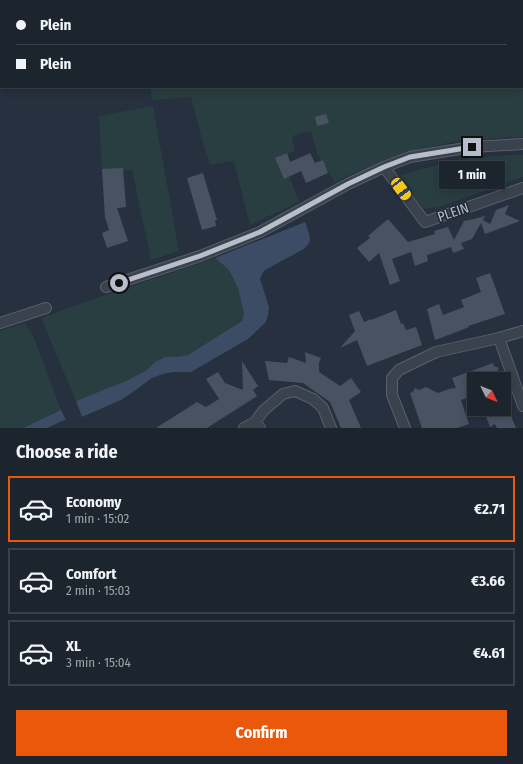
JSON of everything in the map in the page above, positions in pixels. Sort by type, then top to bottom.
[{"type":"street","points":[[106,288],[200,256],[260,232],[348,184],[384,167],[410,157],[472,147],[523,144]]},
{"type":"street","name":"PLEIN","points":[[384,167],[426,222],[523,188]]},
{"type":"street","points":[[0,323],[46,308]]},
{"type":"street","points":[[405,428],[392,396],[392,378],[399,370],[436,352],[500,338],[523,331]]},
{"type":"street","points":[[500,338],[523,406]]},
{"type":"street","points":[[244,428],[258,425],[264,410],[283,394],[295,392],[313,399],[323,408],[331,428]]},
{"type":"green space","points":[[150,88],[523,88],[523,137],[452,142],[413,151],[380,162],[345,177],[335,183],[317,153],[311,131],[292,136],[295,151],[281,156],[299,202],[250,225],[234,161],[210,165],[191,97],[152,100]]},
{"type":"green space","points":[[153,106],[179,251],[151,260],[132,170],[102,171],[99,116]]},
{"type":"green space","points":[[523,155],[523,177],[439,207],[424,209],[398,176],[441,164],[477,157]]},
{"type":"green space","points":[[215,258],[229,270],[238,288],[245,313],[243,320],[188,355],[165,357],[155,362],[147,370],[128,380],[76,401],[41,318]]},
{"type":"green space","points":[[25,323],[33,335],[61,410],[23,428],[0,428],[0,331]]},
{"type":"water","points":[[305,222],[310,238],[309,244],[302,250],[265,270],[262,274],[260,279],[269,307],[268,316],[265,323],[248,339],[191,372],[173,372],[152,378],[121,400],[82,417],[76,401],[128,380],[147,370],[155,362],[165,357],[188,355],[242,321],[244,313],[238,288],[229,270],[215,258]]},
{"type":"water","points":[[61,410],[66,420],[47,428],[23,428]]},
{"type":"building","points":[[326,114],[329,123],[317,126],[315,117]]},
{"type":"building","points":[[287,153],[290,162],[310,153],[315,163],[323,160],[328,173],[306,183],[301,171],[284,179],[275,158]]},
{"type":"building","points":[[123,168],[126,207],[117,208],[128,241],[107,248],[102,233],[109,230],[105,217],[102,169]]},
{"type":"building","points":[[203,173],[217,220],[215,220],[216,226],[202,230],[187,178]]},
{"type":"building","points":[[509,205],[505,214],[520,221],[485,234],[481,223],[472,239],[461,243],[464,249],[453,253],[451,247],[427,255],[428,261],[415,266],[411,252],[392,259],[400,281],[390,285],[379,253],[369,262],[357,248],[370,238],[368,236],[388,219],[408,242],[435,234],[434,231],[448,227],[454,240],[464,221],[485,216],[483,220],[490,224],[496,210]]},
{"type":"building","points":[[490,273],[505,314],[468,326],[469,327],[435,340],[427,309],[439,304],[443,315],[464,307],[461,300],[481,292],[476,278]]},
{"type":"building","points":[[396,310],[401,324],[403,323],[406,330],[416,327],[422,345],[367,366],[357,340],[340,348],[355,331],[349,315],[359,311],[364,322]]},
{"type":"building","points":[[305,352],[321,358],[319,363],[319,372],[340,386],[351,378],[361,392],[349,400],[361,428],[341,428],[330,402],[303,383],[269,380],[265,361],[287,363],[289,357],[306,363]]},
{"type":"building","points":[[242,361],[258,386],[253,390],[257,396],[207,428],[156,428],[197,402],[206,407],[219,399],[206,379],[218,372],[225,383],[243,390]]},
{"type":"building","points":[[493,363],[494,366],[499,368],[497,372],[468,372]]},
{"type":"building","points":[[467,373],[467,398],[461,400],[469,424],[457,428],[422,428],[410,393],[413,392],[415,388],[419,390],[426,387],[438,393],[456,388],[452,378]]},
{"type":"building","points":[[486,416],[511,416],[516,428],[497,428],[495,424],[490,427]]},
{"type":"route","points":[[119,283],[200,256],[260,232],[348,184],[384,167],[410,157],[472,147]]}]
